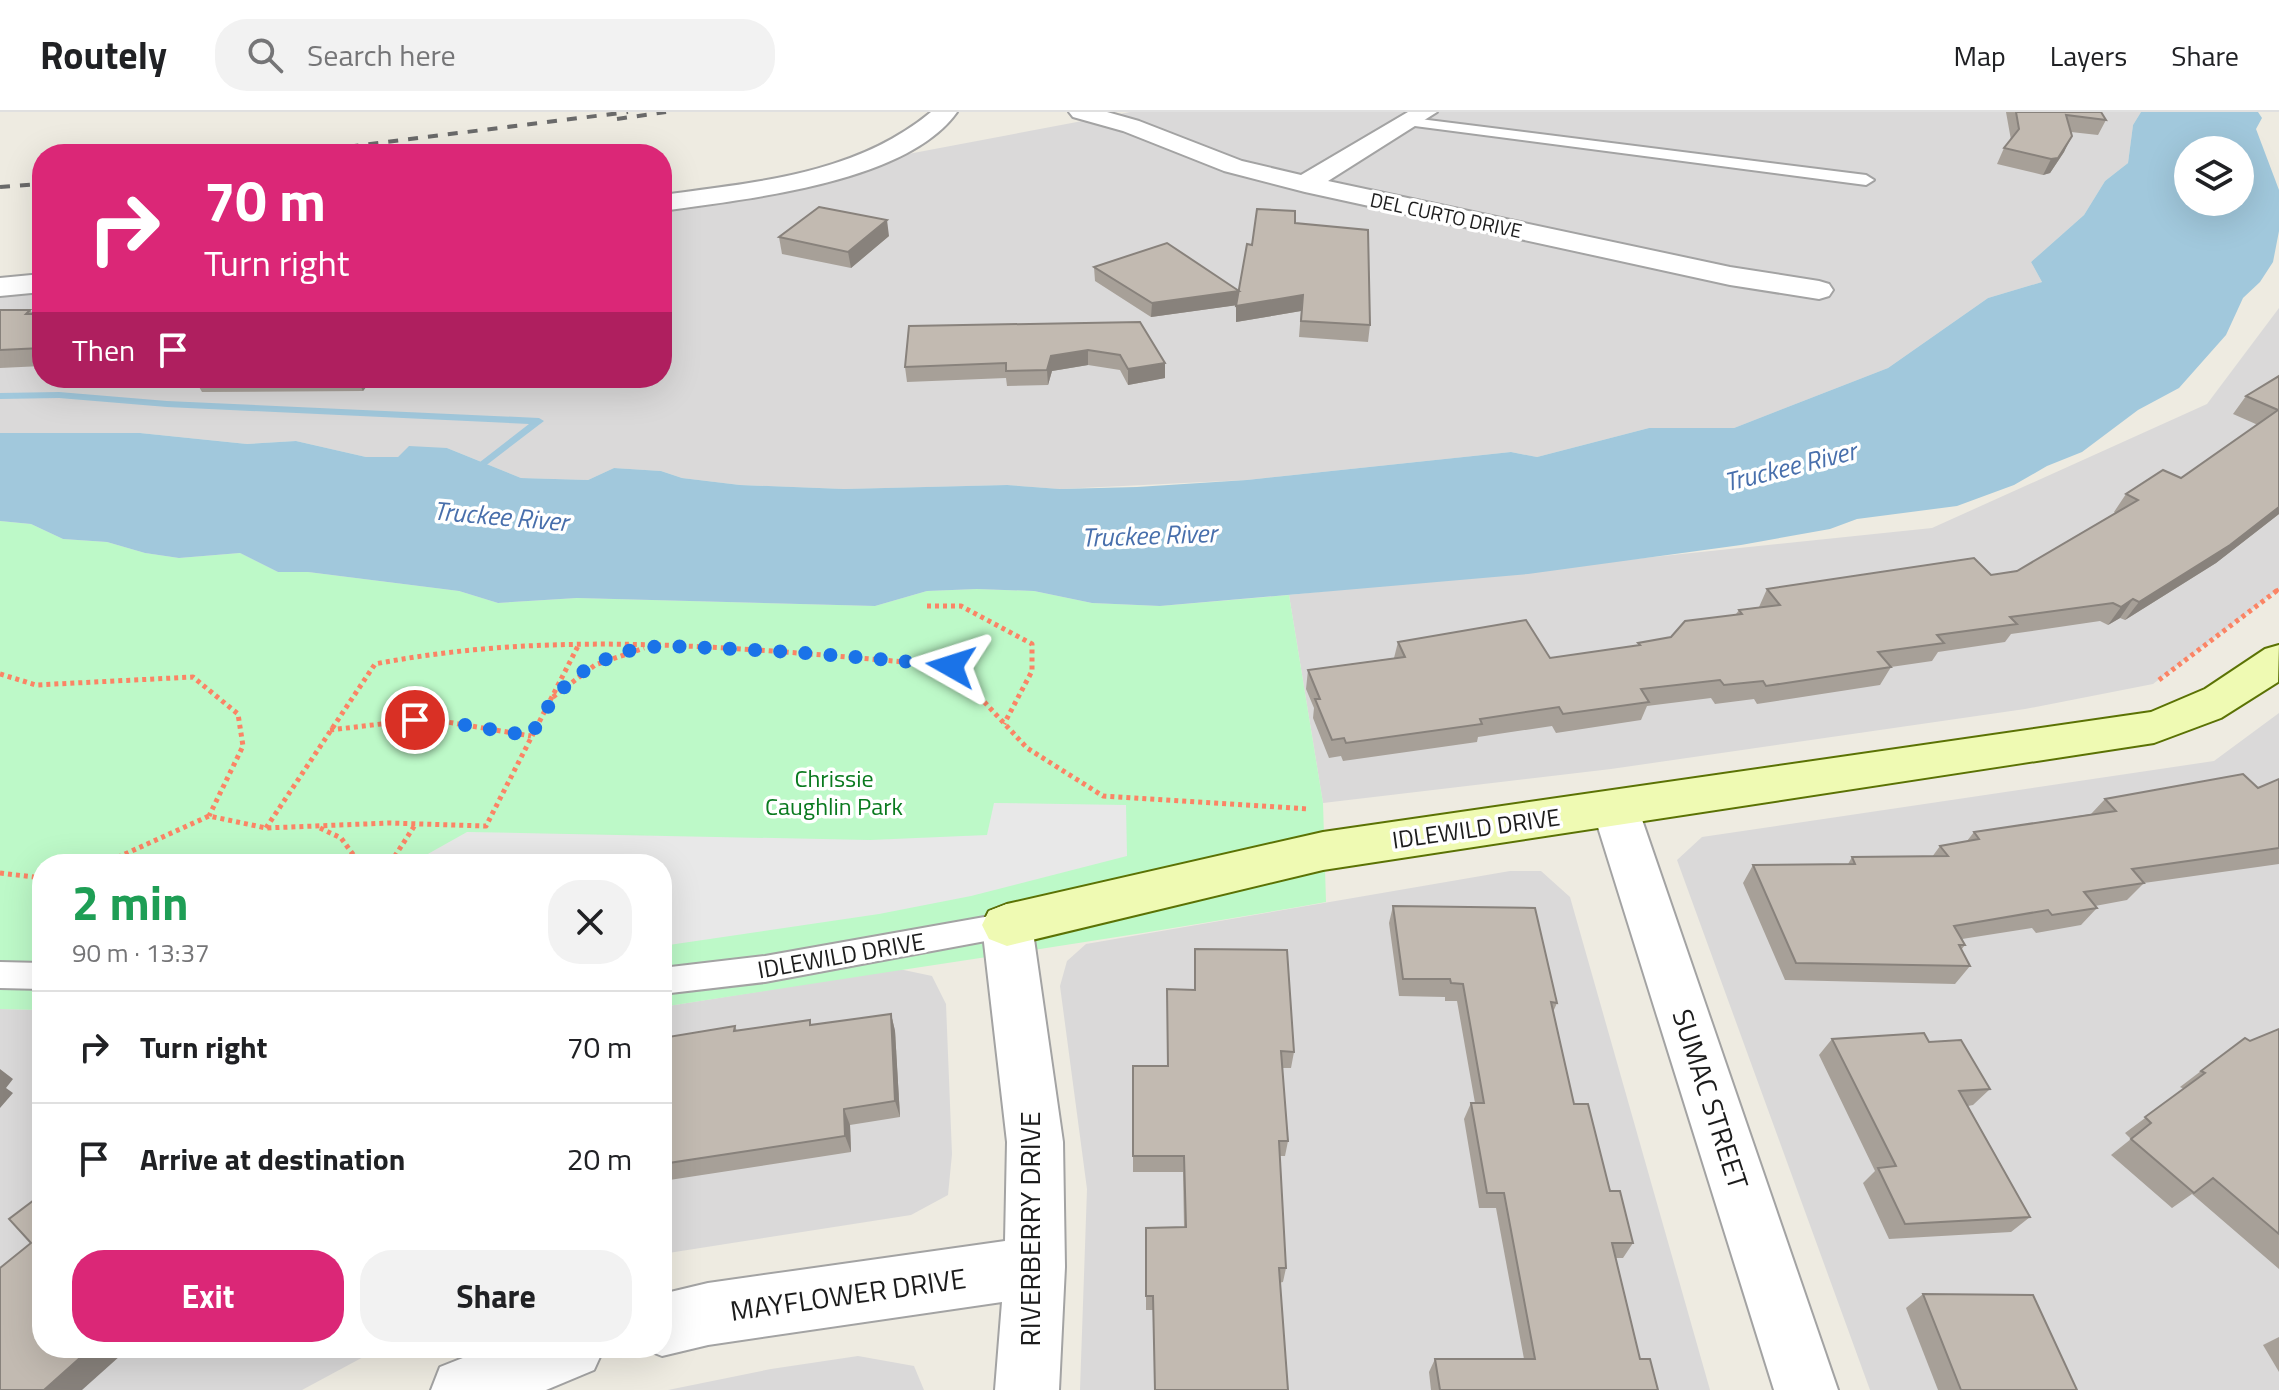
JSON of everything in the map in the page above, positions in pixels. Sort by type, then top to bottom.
[{"type":"street","points":[[672,201],[803,179],[877,158],[927,128],[945,112]]},
{"type":"street","name":"DEL CURTO DRIVE","points":[[1081,112],[1131,126],[1233,166],[1305,184],[1730,276],[1819,290]]},
{"type":"street","points":[[1305,184],[1418,117]]},
{"type":"street","points":[[0,287],[32,284]]},
{"type":"street","name":"IDLEWILD DRIVE","points":[[1007,925],[1323,851],[2154,727],[2203,711],[2241,690],[2279,659]]},
{"type":"street","name":"SUMAC STREET","points":[[1615,808],[1806,1390]]},
{"type":"street","name":"RIVERBERRY DRIVE","points":[[1007,925],[1035,1142],[1035,1267],[1027,1390]]},
{"type":"street","name":"MAYFLOWER DRIVE","points":[[672,1323],[708,1314],[1035,1267]]},
{"type":"street","points":[[463,1390],[546,1358]]},
{"type":"lane","points":[[1418,117],[1866,180]]},
{"type":"lane","name":"IDLEWILD DRIVE","points":[[672,980],[765,969],[1007,925]]},
{"type":"lane","points":[[0,975],[32,976]]},
{"type":"path","points":[[2153,684],[2279,589]]},
{"type":"path","points":[[927,606],[961,606],[1032,644],[1032,671],[1004,724]]},
{"type":"path","points":[[266,828],[375,664],[441,651],[579,645],[753,649],[951,666],[1027,748],[1103,796],[1324,810]]},
{"type":"path","points":[[125,854],[209,816],[266,828],[415,824],[486,826],[579,645]]},
{"type":"path","points":[[550,701],[570,680],[602,661],[625,651],[657,646]]},
{"type":"path","points":[[0,674],[36,685],[193,677],[238,714],[243,746],[209,816]]},
{"type":"path","points":[[330,730],[415,720],[441,721],[531,736]]},
{"type":"path","points":[[396,854],[415,824]]},
{"type":"path","points":[[317,826],[341,838],[353,854]]},
{"type":"path","points":[[0,873],[32,877]]},
{"type":"shaded area","points":[[1130,112],[2141,112],[2133,125],[2128,163],[2105,181],[2084,215],[2031,262],[2042,282],[1988,298],[1888,368],[1734,428],[1649,428],[1537,457],[1511,452],[1247,480],[1060,489],[1007,485],[844,489],[740,485],[682,478],[661,471],[614,468],[588,480],[521,478],[447,448],[398,457],[366,457],[296,441],[247,444],[140,433],[0,433],[0,282],[32,278],[32,388],[672,388],[672,195],[765,181]]},
{"type":"shaded area","points":[[2279,308],[2279,589],[2153,684],[2025,709],[1611,769],[1323,803],[1289,595],[1932,528],[2207,404]]},
{"type":"shaded area","points":[[2279,713],[2279,1390],[1870,1390],[1677,860],[1702,837],[2214,761]]},
{"type":"shaded area","points":[[994,803],[1126,805],[1127,856],[971,896],[879,914],[672,945],[672,854],[428,854],[467,832],[870,840],[987,835]]},
{"type":"shaded area","points":[[1510,871],[1541,871],[1570,897],[1710,1390],[1080,1390],[1087,1189],[1060,986],[1067,961],[1086,944]]},
{"type":"shaded area","points":[[899,969],[932,976],[946,1004],[952,1154],[948,1195],[911,1215],[672,1252],[672,1005]]},
{"type":"shaded area","points":[[0,1009],[32,1010],[32,1358],[361,1358],[302,1390],[0,1390]]},
{"type":"shaded area","points":[[858,1356],[914,1366],[924,1390],[668,1390],[771,1369]]},
{"type":"green space","name":"Chrissie Caughlin Park","points":[[0,521],[31,524],[63,539],[107,542],[145,553],[179,558],[240,553],[278,572],[308,572],[459,591],[498,603],[577,598],[875,606],[927,591],[977,589],[1034,591],[1092,603],[1160,606],[1289,595],[1323,803],[1326,902],[672,1005],[672,854],[32,854],[32,1010],[0,1009]]},
{"type":"water","name":"Truckee River","points":[[2141,112],[2258,112],[2262,118],[2256,129],[2279,190],[2279,231],[2273,262],[2260,282],[2243,298],[2226,335],[2179,388],[2138,410],[2082,452],[2047,466],[2014,485],[1957,506],[1857,519],[1830,529],[1741,545],[1528,574],[1160,606],[1092,603],[1034,591],[977,589],[927,591],[875,606],[577,598],[498,603],[459,591],[308,572],[278,572],[240,553],[179,558],[145,553],[107,542],[63,539],[31,524],[0,521],[0,433],[140,433],[247,444],[296,441],[366,457],[398,457],[409,446],[447,448],[521,478],[588,480],[614,468],[661,471],[682,478],[740,485],[844,489],[1007,485],[1060,489],[1247,480],[1511,452],[1537,457],[1649,428],[1734,428],[1888,368],[1988,298],[2042,282],[2031,262],[2084,215],[2105,181],[2128,163],[2133,125]]},
{"type":"building","points":[[2016,112],[2101,112],[2106,120],[2066,115],[2072,136],[2058,158],[2051,159],[2004,148],[2019,129]]},
{"type":"building","points":[[819,207],[887,220],[848,252],[779,237]]},
{"type":"building","points":[[1257,209],[1295,211],[1295,223],[1368,230],[1370,325],[1301,321],[1303,295],[1236,306],[1247,244],[1252,245]]},
{"type":"building","points":[[1167,243],[1239,291],[1152,303],[1094,267]]},
{"type":"building","points":[[0,310],[30,310],[26,314],[32,314],[32,348],[0,350]]},
{"type":"building","points":[[1140,322],[1165,363],[1128,369],[1120,355],[1088,350],[1051,356],[1047,370],[1006,371],[1006,363],[905,367],[909,326]]},
{"type":"building","points":[[2279,376],[2279,507],[2230,545],[2139,602],[2133,599],[2121,607],[2113,603],[2010,617],[2017,624],[1937,635],[1944,643],[1878,652],[1891,667],[1766,686],[1763,681],[1724,685],[1720,680],[1641,689],[1649,702],[1563,714],[1559,707],[1480,719],[1482,724],[1346,743],[1344,738],[1332,740],[1315,699],[1320,699],[1308,670],[1405,657],[1398,642],[1526,620],[1550,658],[1640,645],[1638,643],[1671,637],[1685,621],[1742,614],[1739,610],[1780,605],[1767,589],[1974,558],[1991,575],[2017,571],[2138,500],[2126,494],[2163,470],[2181,478],[2278,410],[2246,396]]},
{"type":"building","points":[[2243,774],[2258,788],[2279,779],[2279,848],[2132,869],[2144,883],[2084,892],[2097,908],[2052,915],[2048,910],[1954,926],[1965,945],[1959,945],[1970,966],[1796,963],[1753,865],[1855,864],[1852,857],[1948,856],[1940,846],[1979,839],[1974,832],[2116,811],[2105,799]]},
{"type":"building","points":[[1393,906],[1535,908],[1557,1003],[1551,1002],[1574,1104],[1588,1104],[1610,1191],[1620,1191],[1633,1243],[1612,1243],[1640,1359],[1650,1359],[1658,1390],[1440,1390],[1435,1359],[1535,1359],[1504,1193],[1487,1193],[1471,1103],[1484,1103],[1463,984],[1451,983],[1450,979],[1403,979]]},
{"type":"building","points":[[1195,949],[1287,950],[1294,1052],[1281,1051],[1288,1141],[1279,1141],[1286,1268],[1279,1268],[1288,1390],[1155,1390],[1153,1296],[1146,1296],[1146,1228],[1186,1227],[1184,1156],[1133,1156],[1133,1066],[1168,1066],[1167,989],[1195,990]]},
{"type":"building","points":[[891,1014],[895,1101],[844,1109],[845,1136],[672,1162],[672,1036],[735,1026],[734,1031],[810,1020],[810,1025]]},
{"type":"building","points":[[2279,1029],[2279,1234],[2213,1178],[2194,1193],[2131,1139],[2151,1123],[2145,1117],[2205,1073],[2201,1071],[2245,1038],[2250,1041]]},
{"type":"building","points":[[1924,1033],[1929,1042],[1961,1040],[1990,1089],[1959,1091],[2030,1217],[1905,1224],[1878,1168],[1896,1166],[1832,1039]]},
{"type":"building","points":[[32,1202],[32,1358],[80,1358],[44,1390],[0,1390],[0,1268],[31,1243],[9,1219]]},
{"type":"building","points":[[1923,1294],[2033,1295],[2077,1390],[1961,1390]]},
{"type":"waterway","points":[[0,396],[59,395],[167,404],[539,421],[484,464]]},
{"type":"railway","points":[[370,144],[628,112]]},
{"type":"railway","points":[[617,119],[666,112]]},
{"type":"railway","points":[[0,187],[32,185]]},
{"type":"route","points":[[415,720],[441,721],[531,736],[550,701],[570,680],[625,651],[657,646],[753,649],[951,666]]}]
